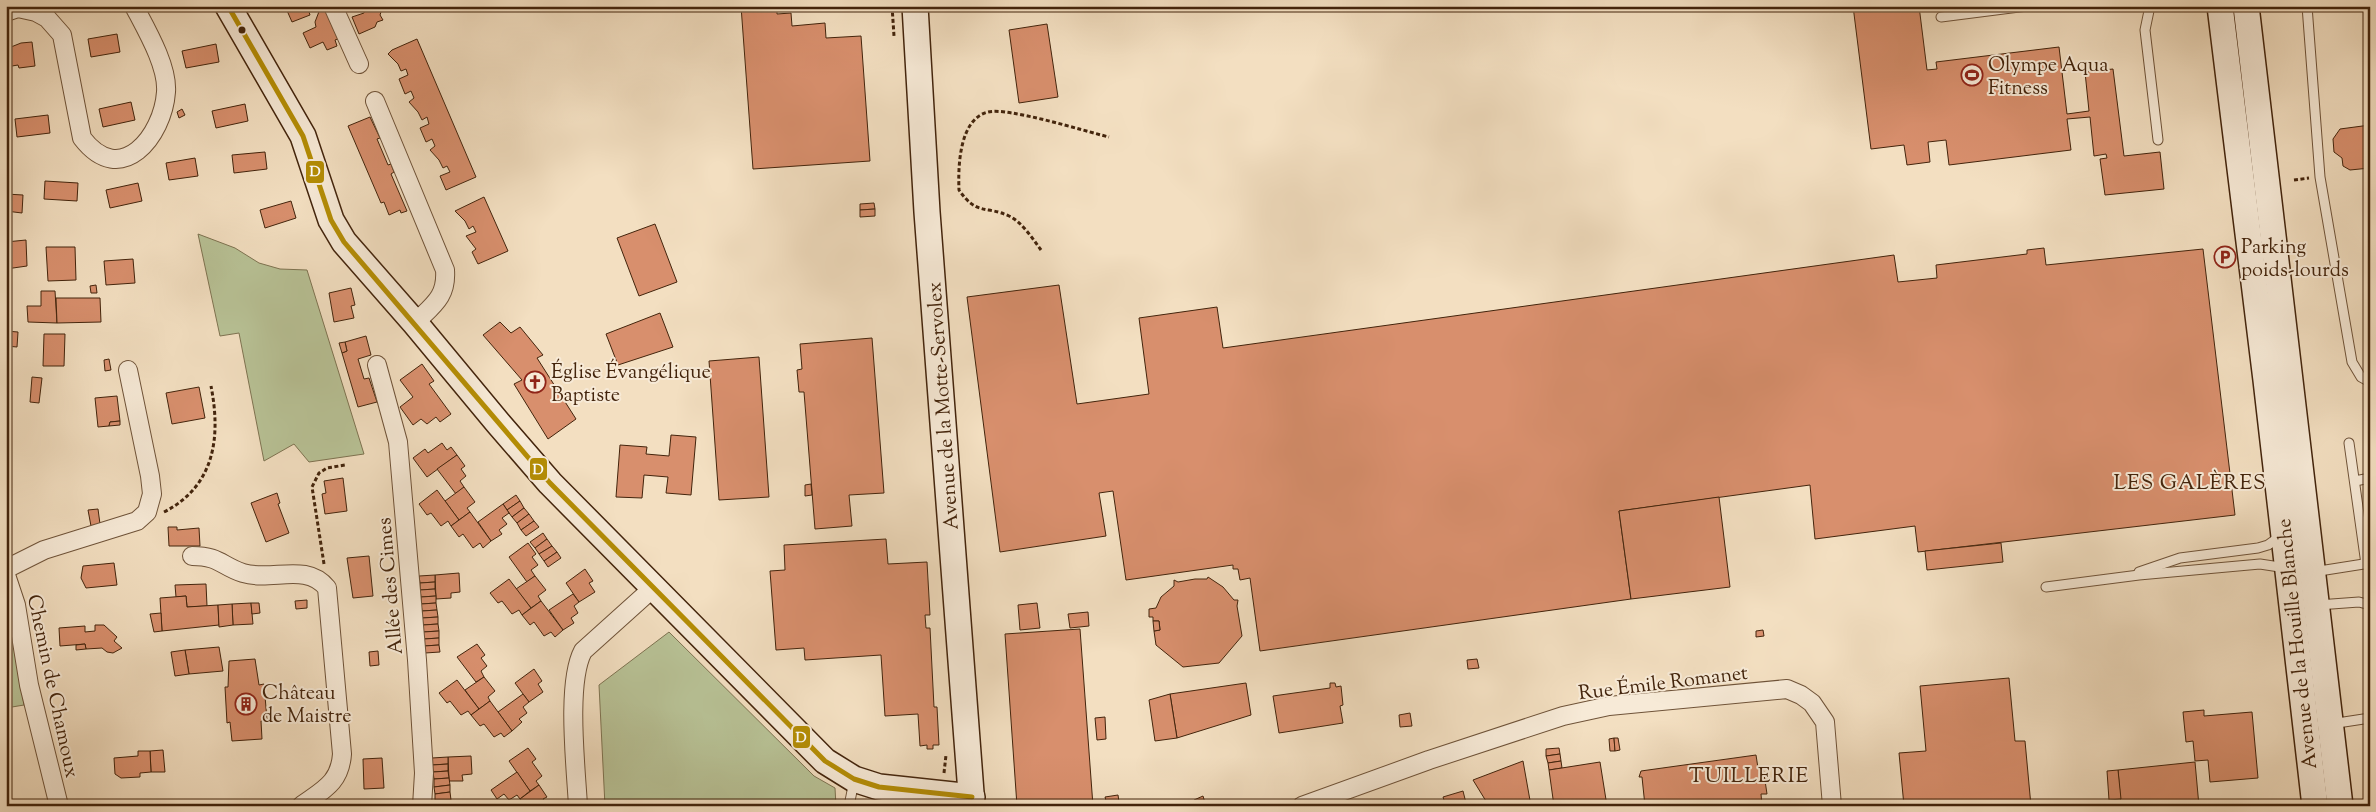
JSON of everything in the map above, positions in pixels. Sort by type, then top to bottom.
[{"type":"main road","points":[[228,6],[303,136],[331,220],[344,242],[416,323],[550,483],[803,741],[825,761],[854,779],[879,787],[972,801]]},
{"type":"main road","name":"Avenue de la Motte-Servolex","points":[[915,6],[928,212],[972,801]]},
{"type":"main road","name":"Avenue de la Houille Blanche","points":[[2220,6],[2315,806]]},
{"type":"main road","name":"Avenue de la Houille Blanche","points":[[2246,6],[2340,806]]},
{"type":"street","points":[[6,12],[18,8],[36,12],[47,18],[62,35],[82,138],[90,150],[104,158],[117,160],[132,155],[145,144],[162,112],[166,90],[164,70],[134,6]]},
{"type":"street","points":[[333,6],[360,64]]},
{"type":"street","points":[[375,101],[445,270],[446,285],[442,296],[416,323]]},
{"type":"street","name":"Allée des Cimes","points":[[377,365],[398,442],[418,679],[424,772],[422,806]]},
{"type":"street","points":[[6,570],[44,550],[137,520],[147,512],[152,494],[150,476],[128,370]]},
{"type":"street","points":[[192,556],[216,558],[243,573],[263,575],[308,574],[320,579],[327,588],[342,754],[341,769],[333,782],[301,806]]},
{"type":"street","name":"Chemin de Chamoux","points":[[6,575],[16,605],[29,685],[59,806]]},
{"type":"street","points":[[578,806],[574,739],[577,662],[583,651],[653,588]]},
{"type":"street","name":"Rue Émile Romanet","points":[[1302,806],[1420,763],[1563,716],[1609,706],[1787,689],[1801,695],[1812,703],[1825,722],[1832,806]]},
{"type":"lane","points":[[1941,17],[2027,6]]},
{"type":"lane","points":[[2150,6],[2144,30],[2158,140]]},
{"type":"lane","points":[[2308,6],[2320,177],[2352,362],[2361,377],[2370,382]]},
{"type":"lane","points":[[2313,572],[2368,564],[2350,443]]},
{"type":"lane","points":[[2355,481],[2370,478]]},
{"type":"lane","points":[[2114,579],[2180,558],[2258,548],[2268,545],[2284,533]]},
{"type":"lane","points":[[2046,587],[2260,564],[2288,568]]},
{"type":"lane","points":[[2317,606],[2352,602],[2368,604]]},
{"type":"lane","points":[[2331,724],[2370,718]]},
{"type":"lane","points":[[849,806],[854,779]]},
{"type":"path","points":[[1040,250],[1021,226],[1009,216],[974,207],[969,204],[959,190],[961,148],[968,130],[976,118],[988,112],[1017,114],[1109,137]]},
{"type":"path","points":[[137,520],[165,512],[192,492],[202,479],[216,433],[216,412],[211,386]]},
{"type":"path","points":[[327,588],[312,487],[319,473],[326,468],[345,465]]},
{"type":"green space","points":[[198,234],[235,248],[259,263],[280,269],[307,270],[364,454],[309,462],[294,444],[264,461],[239,333],[220,336]]},
{"type":"green space","points":[[11,619],[24,705],[6,708],[6,620]]},
{"type":"green space","points":[[669,632],[814,776],[835,788],[836,806],[605,806],[599,685]]},
{"type":"building","points":[[285,6],[307,6],[310,15],[292,22]]},
{"type":"building","points":[[365,6],[383,6],[380,15],[383,20],[377,22],[375,27],[359,34],[352,17],[364,13]]},
{"type":"building","points":[[741,6],[777,6],[777,14],[791,13],[792,26],[825,23],[826,38],[861,36],[870,161],[753,169]]},
{"type":"building","points":[[1853,6],[1919,6],[1927,70],[1937,69],[1936,62],[2059,47],[2067,114],[2089,111],[2085,72],[2113,69],[2124,156],[2160,152],[2164,189],[2105,195],[2100,159],[2107,158],[2106,154],[2094,156],[2090,117],[2067,119],[2071,150],[1949,165],[1946,140],[1928,142],[1930,162],[1907,165],[1904,145],[1871,149]]},
{"type":"building","points":[[320,9],[335,15],[340,38],[335,40],[337,46],[327,50],[323,42],[310,48],[303,33],[316,27],[315,22]]},
{"type":"building","points":[[1047,24],[1058,97],[1019,103],[1009,30]]},
{"type":"building","points":[[117,34],[120,52],[91,57],[88,39]]},
{"type":"building","points":[[417,39],[476,177],[446,190],[440,176],[450,172],[447,166],[443,168],[430,150],[435,146],[432,139],[426,142],[420,128],[429,124],[427,117],[422,120],[409,102],[414,98],[411,91],[405,94],[399,79],[408,75],[406,69],[401,71],[398,64],[388,54],[392,50]]},
{"type":"building","points":[[32,42],[35,66],[19,68],[18,65],[6,67],[6,49],[21,43]]},
{"type":"building","points":[[216,44],[219,62],[186,68],[182,51]]},
{"type":"building","points":[[131,102],[135,120],[103,127],[99,109]]},
{"type":"building","points":[[245,104],[248,121],[216,128],[212,111]]},
{"type":"building","points":[[182,109],[185,115],[179,118],[177,112]]},
{"type":"building","points":[[48,115],[50,133],[17,137],[15,119]]},
{"type":"building","points":[[370,117],[380,138],[377,139],[388,165],[391,164],[394,172],[391,174],[407,211],[401,213],[400,210],[389,215],[384,202],[381,203],[348,126]]},
{"type":"building","points":[[2370,125],[2370,168],[2350,170],[2343,166],[2342,158],[2334,152],[2333,139],[2340,129]]},
{"type":"building","points":[[265,152],[267,169],[234,173],[232,155]]},
{"type":"building","points":[[195,158],[198,176],[169,180],[166,163]]},
{"type":"building","points":[[45,181],[78,183],[77,201],[44,199]]},
{"type":"building","points":[[138,183],[142,201],[110,208],[106,190]]},
{"type":"building","points":[[6,194],[23,195],[22,213],[6,211]]},
{"type":"building","points":[[484,197],[508,251],[478,264],[472,252],[476,249],[466,236],[476,232],[473,226],[469,229],[465,221],[455,211]]},
{"type":"building","points":[[291,201],[296,218],[265,228],[260,210]]},
{"type":"building","points":[[874,203],[875,209],[860,210],[860,204]]},
{"type":"building","points":[[875,209],[875,216],[860,217],[860,210]]},
{"type":"building","points":[[655,224],[677,282],[639,296],[617,238]]},
{"type":"building","points":[[26,240],[27,266],[6,269],[6,242]]},
{"type":"building","points":[[46,247],[75,247],[76,280],[48,281]]},
{"type":"building","points":[[2044,248],[2046,265],[2203,249],[2235,515],[1918,552],[1915,526],[1815,539],[1810,485],[1619,511],[1631,599],[1260,651],[1250,578],[1240,580],[1238,569],[1233,569],[1233,565],[1126,580],[1113,491],[1099,493],[1106,536],[1000,552],[967,297],[1059,285],[1077,404],[1149,394],[1139,318],[1217,307],[1223,348],[1894,255],[1898,282],[1937,278],[1936,265],[2027,254],[2027,250]]},
{"type":"building","points":[[133,259],[135,283],[106,285],[104,261]]},
{"type":"building","points":[[96,285],[97,293],[91,293],[90,286]]},
{"type":"building","points":[[351,288],[355,305],[351,306],[354,318],[334,322],[329,293]]},
{"type":"building","points":[[41,291],[55,291],[57,323],[28,322],[27,306],[41,306]]},
{"type":"building","points":[[56,298],[100,298],[101,322],[57,323]]},
{"type":"building","points":[[660,313],[673,347],[618,365],[606,334]]},
{"type":"building","name":"Église Évangélique Baptiste","points":[[500,322],[511,333],[520,327],[543,355],[537,358],[576,419],[548,439],[514,384],[522,380],[483,335]]},
{"type":"building","points":[[6,331],[18,332],[17,347],[6,346]]},
{"type":"building","points":[[44,334],[65,334],[64,366],[43,366]]},
{"type":"building","points":[[366,336],[371,355],[358,359],[364,379],[369,378],[377,402],[358,407],[342,353],[347,351],[345,342]]},
{"type":"building","points":[[872,338],[884,493],[849,495],[852,526],[815,529],[804,392],[799,392],[797,370],[802,369],[800,344]]},
{"type":"building","points":[[345,342],[347,351],[342,353],[339,343]]},
{"type":"building","points":[[759,357],[769,497],[719,500],[709,361]]},
{"type":"building","points":[[109,359],[111,370],[105,371],[104,360]]},
{"type":"building","points":[[422,364],[434,381],[429,384],[451,414],[440,422],[436,417],[427,424],[421,419],[413,425],[400,407],[413,397],[400,380]]},
{"type":"building","points":[[32,377],[42,378],[39,403],[30,402]]},
{"type":"building","points":[[199,387],[205,418],[172,424],[166,393]]},
{"type":"building","points":[[117,396],[120,421],[110,422],[109,426],[98,427],[95,398]]},
{"type":"building","points":[[120,421],[120,425],[109,426],[110,422]]},
{"type":"building","points":[[671,435],[696,437],[691,495],[666,493],[668,477],[644,475],[642,498],[616,497],[620,445],[647,447],[646,454],[669,456]]},
{"type":"building","points":[[6,437],[11,438],[6,459]]},
{"type":"building","points":[[442,443],[447,450],[451,447],[457,455],[427,477],[413,458],[425,449],[428,453]]},
{"type":"building","points":[[457,455],[465,466],[461,469],[466,476],[460,481],[464,487],[456,494],[437,469]]},
{"type":"building","points":[[343,478],[347,511],[325,514],[322,494],[326,493],[324,481]]},
{"type":"building","points":[[811,484],[812,495],[805,496],[805,485]]},
{"type":"building","points":[[464,487],[475,502],[467,508],[470,512],[459,520],[445,501]]},
{"type":"building","points":[[437,490],[459,520],[451,526],[448,521],[441,526],[431,513],[427,515],[419,504]]},
{"type":"building","points":[[277,493],[280,503],[278,504],[289,533],[266,542],[251,503]]},
{"type":"building","points":[[516,495],[520,501],[507,510],[503,504]]},
{"type":"building","points":[[1719,497],[1730,587],[1631,599],[1619,511]]},
{"type":"building","points":[[520,501],[524,508],[512,517],[507,510]]},
{"type":"building","points":[[503,504],[509,513],[502,518],[507,524],[499,530],[502,534],[491,541],[478,522]]},
{"type":"building","points":[[524,508],[529,514],[517,523],[512,517]]},
{"type":"building","points":[[98,509],[100,524],[91,526],[88,510]]},
{"type":"building","points":[[470,512],[491,541],[483,548],[480,543],[473,548],[463,534],[459,537],[451,526]]},
{"type":"building","points":[[529,514],[534,521],[521,530],[517,523]]},
{"type":"building","points":[[534,521],[539,527],[526,536],[521,530]]},
{"type":"building","points":[[168,527],[177,527],[177,530],[199,528],[200,546],[169,546]]},
{"type":"building","points":[[543,533],[547,539],[535,548],[530,542]]},
{"type":"building","points":[[547,539],[552,546],[539,554],[535,548]]},
{"type":"building","points":[[886,539],[888,564],[927,562],[930,615],[925,615],[926,628],[930,628],[934,707],[937,707],[939,745],[933,745],[933,749],[927,749],[927,745],[920,746],[918,714],[885,716],[881,655],[805,660],[804,648],[776,650],[770,571],[785,570],[784,545]]},
{"type":"building","points":[[528,543],[536,554],[532,557],[538,565],[531,570],[535,576],[527,582],[509,557]]},
{"type":"building","points":[[2001,543],[2003,562],[1927,570],[1925,551]]},
{"type":"building","points":[[552,546],[557,552],[544,561],[539,554]]},
{"type":"building","points":[[557,552],[561,558],[548,567],[544,561]]},
{"type":"building","points":[[369,556],[373,596],[353,598],[347,558]]},
{"type":"building","points":[[114,563],[117,585],[86,588],[81,578],[83,566]]},
{"type":"building","points":[[585,569],[593,581],[589,583],[595,592],[579,602],[566,583]]},
{"type":"building","points":[[459,573],[460,592],[451,593],[451,598],[436,599],[435,575]]},
{"type":"building","points":[[435,575],[435,582],[420,583],[419,576]]},
{"type":"building","points":[[535,576],[546,590],[538,596],[541,601],[531,608],[516,589]]},
{"type":"building","points":[[1208,577],[1223,587],[1234,600],[1238,600],[1237,606],[1242,636],[1219,663],[1183,667],[1156,645],[1154,631],[1160,630],[1159,621],[1153,621],[1153,617],[1149,617],[1149,609],[1156,608],[1161,597],[1174,586],[1174,580],[1178,582],[1207,579]]},
{"type":"building","points":[[509,579],[531,608],[522,615],[519,610],[512,614],[502,601],[498,603],[490,593]]},
{"type":"building","points":[[435,582],[435,589],[420,590],[420,583]]},
{"type":"building","points":[[206,584],[207,606],[187,607],[186,596],[176,597],[175,585]]},
{"type":"building","points":[[435,589],[436,596],[421,597],[420,590]]},
{"type":"building","points":[[573,594],[579,602],[574,606],[578,613],[571,618],[574,623],[563,630],[549,610]]},
{"type":"building","points":[[186,596],[187,607],[218,605],[219,625],[162,631],[160,598]]},
{"type":"building","points":[[436,596],[436,603],[421,604],[421,597]]},
{"type":"building","points":[[307,600],[307,608],[296,609],[295,601]]},
{"type":"building","points":[[541,601],[563,630],[555,637],[551,632],[544,636],[534,622],[530,625],[522,615]]},
{"type":"building","points":[[251,603],[253,624],[233,625],[232,604]]},
{"type":"building","points":[[251,603],[259,603],[260,613],[252,614]]},
{"type":"building","points":[[436,603],[437,610],[422,611],[421,604]]},
{"type":"building","points":[[1037,603],[1040,628],[1020,630],[1018,605]]},
{"type":"building","points":[[232,604],[233,625],[219,627],[218,605]]},
{"type":"building","points":[[437,610],[438,617],[422,618],[422,611]]},
{"type":"building","points":[[1088,612],[1089,626],[1070,628],[1068,614]]},
{"type":"building","points":[[161,613],[162,631],[154,632],[150,614]]},
{"type":"building","points":[[438,617],[438,624],[423,625],[422,618]]},
{"type":"building","points":[[1153,621],[1159,621],[1160,630],[1154,631]]},
{"type":"building","points":[[438,624],[439,631],[423,632],[423,625]]},
{"type":"building","points":[[95,625],[104,625],[117,637],[114,641],[122,648],[113,653],[107,652],[102,648],[86,649],[85,644],[60,646],[59,628],[85,626],[85,632],[95,631]]},
{"type":"building","points":[[1080,629],[1093,806],[1017,806],[1005,634]]},
{"type":"building","points":[[1763,630],[1764,636],[1756,637],[1756,631]]},
{"type":"building","points":[[439,631],[439,638],[424,639],[423,632]]},
{"type":"building","points":[[439,638],[439,645],[424,646],[424,639]]},
{"type":"building","points":[[85,644],[86,649],[76,650],[76,645]]},
{"type":"building","points":[[477,644],[485,655],[481,658],[487,666],[481,671],[484,677],[476,682],[457,657]]},
{"type":"building","points":[[439,645],[440,652],[425,653],[424,646]]},
{"type":"building","points":[[219,647],[223,671],[189,674],[185,650]]},
{"type":"building","points":[[185,650],[189,674],[175,676],[171,652]]},
{"type":"building","points":[[378,651],[379,665],[370,666],[369,652]]},
{"type":"building","name":"Château de Maistre","points":[[255,659],[259,685],[264,684],[267,720],[261,721],[262,739],[232,741],[230,722],[227,723],[225,687],[228,687],[229,661]]},
{"type":"building","points":[[1477,659],[1479,668],[1468,669],[1467,660]]},
{"type":"building","points":[[534,669],[542,681],[538,684],[543,692],[529,702],[515,683]]},
{"type":"building","points":[[484,677],[495,691],[488,697],[490,701],[479,709],[465,690]]},
{"type":"building","points":[[2009,678],[2015,741],[2025,741],[2031,806],[1904,806],[1899,753],[1926,751],[1920,686]]},
{"type":"building","points":[[457,680],[479,709],[471,715],[468,711],[461,715],[450,701],[447,703],[439,693]]},
{"type":"building","points":[[1246,683],[1251,715],[1177,738],[1170,694]]},
{"type":"building","points":[[1330,683],[1335,683],[1336,687],[1341,686],[1343,705],[1340,706],[1343,723],[1279,733],[1273,696],[1330,688]]},
{"type":"building","points":[[523,694],[529,702],[523,707],[527,713],[519,719],[522,722],[512,731],[498,712]]},
{"type":"building","points":[[1170,694],[1177,738],[1155,741],[1149,700]]},
{"type":"building","points":[[490,701],[512,731],[504,737],[501,733],[494,737],[484,724],[480,726],[471,715]]},
{"type":"building","points":[[2204,710],[2204,716],[2252,712],[2258,778],[2210,782],[2208,760],[2195,761],[2193,741],[2186,742],[2183,712]]},
{"type":"building","points":[[1410,713],[1412,726],[1400,727],[1399,715]]},
{"type":"building","points":[[1105,717],[1106,739],[1097,740],[1095,718]]},
{"type":"building","points":[[1614,738],[1615,751],[1610,751],[1609,739]]},
{"type":"building","points":[[1614,738],[1618,738],[1620,750],[1615,751]]},
{"type":"building","points":[[528,748],[536,759],[532,762],[542,776],[536,781],[539,785],[530,791],[509,761]]},
{"type":"building","points":[[1559,748],[1560,754],[1546,756],[1546,749]]},
{"type":"building","points":[[163,750],[165,772],[151,772],[150,751]]},
{"type":"building","points":[[138,751],[150,751],[151,772],[140,773],[140,777],[121,778],[115,774],[114,758],[138,756]]},
{"type":"building","points":[[1560,754],[1561,761],[1548,763],[1546,756]]},
{"type":"building","points":[[1756,755],[1758,768],[1763,767],[1767,794],[1761,794],[1762,806],[1645,806],[1642,777],[1639,777],[1641,771]]},
{"type":"building","points":[[471,756],[472,774],[462,775],[463,781],[449,781],[448,757]]},
{"type":"building","points":[[448,757],[448,764],[432,765],[432,758]]},
{"type":"building","points":[[382,758],[384,788],[364,789],[363,759]]},
{"type":"building","points":[[1523,761],[1531,806],[1489,806],[1473,780]]},
{"type":"building","points":[[1561,761],[1562,768],[1549,770],[1548,763]]},
{"type":"building","points":[[1600,762],[1607,806],[1554,806],[1549,770]]},
{"type":"building","points":[[2195,762],[2199,806],[2121,806],[2118,770]]},
{"type":"building","points":[[448,764],[448,771],[433,772],[432,765]]},
{"type":"building","points":[[2118,770],[2121,799],[2109,800],[2107,771]]},
{"type":"building","points":[[448,771],[449,778],[434,779],[433,772]]},
{"type":"building","points":[[517,772],[530,791],[520,799],[517,795],[509,800],[504,794],[497,799],[491,790]]},
{"type":"building","points":[[449,778],[450,785],[434,787],[434,779]]},
{"type":"building","points":[[450,785],[450,792],[435,794],[434,787]]},
{"type":"building","points":[[539,785],[547,797],[543,799],[547,806],[525,806],[520,799]]},
{"type":"building","points":[[1463,791],[1466,803],[1462,806],[1446,806],[1443,797]]},
{"type":"building","points":[[450,792],[451,800],[435,800],[435,794]]},
{"type":"building","points":[[1118,795],[1119,802],[1107,804],[1105,797]]},
{"type":"building","points":[[1203,796],[1206,806],[1196,806],[1194,800]]},
{"type":"transit line","name":"D","points":[[228,6],[303,136],[331,220],[344,242],[550,483],[825,761],[854,779],[879,787],[972,797]]},
{"type":"place","name":"Olympe Aqua Fitness","points":[[1972,75]]},
{"type":"place","name":"Parking poids-lourds","points":[[2225,257]]},
{"type":"place","name":"Église Évangélique Baptiste","points":[[535,382]]},
{"type":"place","name":"Château de Maistre","points":[[246,704]]},
{"type":"district","name":"LES GALÈRES","points":[[2190,482]]},
{"type":"district","name":"TUILLERIE","points":[[1749,775]]}]
